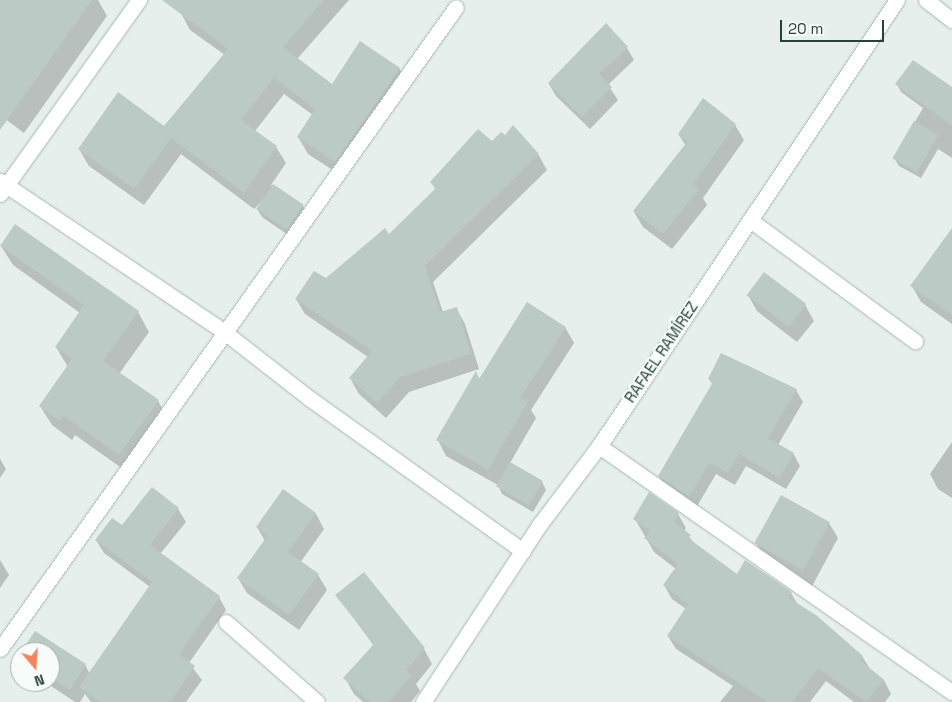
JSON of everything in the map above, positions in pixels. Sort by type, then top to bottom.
[{"type":"street","points":[[139,0],[2,186],[223,331],[309,398],[523,551]]},
{"type":"street","name":"RAFAEL RAMÍREZ","points":[[423,702],[523,551],[599,446],[897,0]]},
{"type":"street","points":[[926,0],[952,20]]},
{"type":"street","points":[[0,649],[223,331],[456,7]]},
{"type":"street","points":[[750,220],[915,340]]},
{"type":"street","points":[[599,446],[952,692]]},
{"type":"street","points":[[226,622],[317,702]]},
{"type":"building","points":[[0,0],[92,0],[0,130]]},
{"type":"building","points":[[162,0],[324,0],[283,47],[332,84],[360,41],[400,68],[335,162],[297,137],[315,109],[274,78],[241,120],[277,146],[244,193],[171,138],[134,189],[78,149],[118,92],[164,126],[228,49]]},
{"type":"building","points":[[606,23],[628,47],[599,74],[612,87],[582,117],[548,83]]},
{"type":"building","points":[[913,60],[952,87],[952,126],[895,84]]},
{"type":"building","points":[[703,98],[736,124],[693,184],[699,189],[663,234],[633,211],[687,142],[678,134]]},
{"type":"building","points":[[914,121],[938,135],[917,172],[892,158]]},
{"type":"building","points":[[513,125],[539,154],[425,266],[440,312],[457,307],[471,354],[400,377],[377,403],[349,378],[372,351],[295,299],[314,271],[326,278],[385,228],[389,234],[436,188],[430,182],[478,129],[492,141],[501,132],[505,135]]},
{"type":"building","points":[[273,184],[304,205],[287,230],[256,209]]},
{"type":"building","points":[[15,224],[139,311],[103,361],[159,400],[119,455],[64,416],[60,421],[39,406],[72,359],[55,347],[84,305],[0,246]]},
{"type":"building","points":[[952,228],[952,315],[910,286]]},
{"type":"building","points":[[764,272],[806,304],[789,327],[747,295]]},
{"type":"building","points":[[527,302],[566,327],[520,398],[528,402],[488,470],[436,440],[476,371],[479,379]]},
{"type":"building","points":[[721,353],[797,389],[768,438],[794,453],[779,478],[739,454],[728,473],[709,463],[689,497],[658,476],[713,382],[708,379]]},
{"type":"building","points":[[510,462],[543,481],[529,505],[496,486]]},
{"type":"building","points":[[152,487],[179,508],[150,545],[220,596],[179,654],[195,666],[170,702],[100,702],[79,687],[152,582],[95,540],[112,518],[122,525]]},
{"type":"building","points":[[283,489],[316,513],[288,552],[319,574],[289,615],[237,578],[268,535],[256,527]]},
{"type":"building","points":[[649,492],[679,513],[674,522],[691,535],[688,538],[737,574],[745,560],[792,592],[789,598],[816,615],[863,656],[860,660],[884,680],[866,702],[818,668],[792,702],[768,702],[667,636],[688,604],[663,585],[678,564],[644,538],[650,531],[633,519]]},
{"type":"building","points":[[781,495],[830,522],[803,570],[754,543]]},
{"type":"building","points":[[364,572],[425,648],[406,670],[412,675],[389,702],[370,702],[343,678],[374,644],[335,595]]},
{"type":"building","points":[[35,631],[52,642],[28,642]]},
{"type":"building","points":[[60,647],[86,664],[70,690],[60,684]]}]
